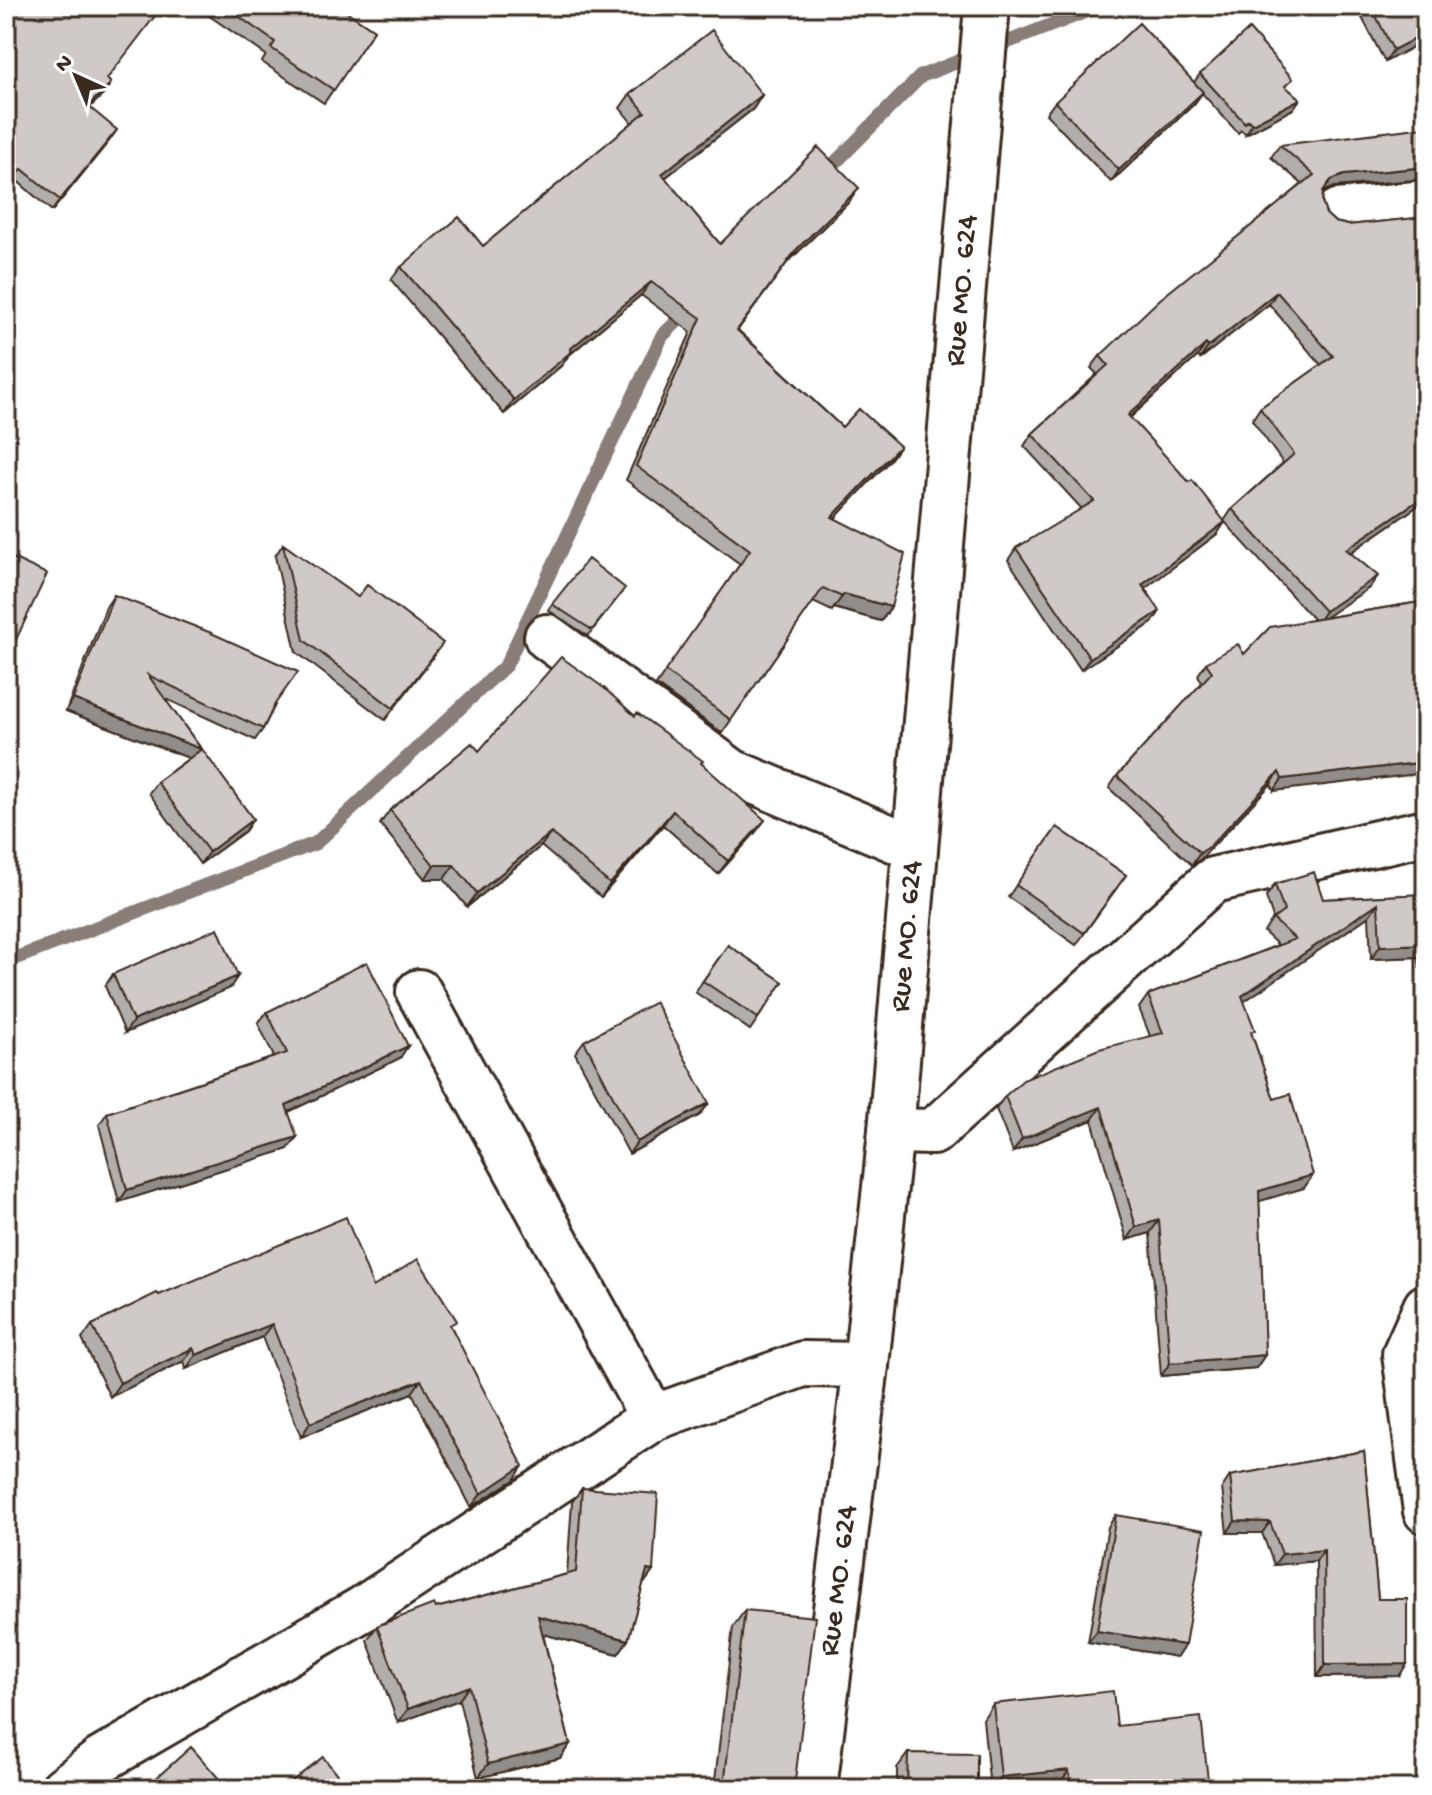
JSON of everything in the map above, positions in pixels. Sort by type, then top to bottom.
[{"type":"street","name":"Rue MO. 624","points":[[814,1789],[891,1131],[987,12]]},
{"type":"street","points":[[1338,212],[1426,203]]},
{"type":"street","points":[[547,637],[732,772],[915,848]]},
{"type":"street","points":[[891,1131],[933,1132],[1213,880],[1426,832]]},
{"type":"street","points":[[419,992],[653,1418]]},
{"type":"street","points":[[1426,1307],[1405,1354],[1426,1511]]},
{"type":"street","points":[[63,1789],[101,1760],[364,1608],[653,1418],[803,1364],[866,1365]]},
{"type":"building","points":[[6,6],[161,8],[107,79],[111,83],[88,106],[117,130],[60,200],[22,169],[9,184],[6,182]]},
{"type":"building","points":[[224,6],[338,6],[374,30],[334,90],[271,48],[275,42]]},
{"type":"building","points":[[1371,6],[1426,6],[1426,33],[1393,50]]},
{"type":"building","points":[[1139,23],[1203,92],[1119,170],[1055,102]]},
{"type":"building","points":[[1249,29],[1293,79],[1285,86],[1300,99],[1252,124],[1248,120],[1245,123],[1200,74]]},
{"type":"building","points":[[712,30],[762,95],[662,174],[720,244],[818,147],[859,188],[797,249],[737,330],[842,427],[859,409],[900,446],[832,517],[905,554],[891,607],[844,594],[842,597],[823,588],[731,720],[665,671],[750,550],[636,466],[701,318],[651,282],[514,400],[401,267],[459,217],[483,246],[645,112],[630,94]]},
{"type":"building","points":[[1426,127],[1426,167],[1344,175],[1331,180],[1323,191],[1322,202],[1326,214],[1335,222],[1348,225],[1426,217],[1426,495],[1346,549],[1378,576],[1325,611],[1232,509],[1294,454],[1260,408],[1333,356],[1277,292],[1208,347],[1206,344],[1128,415],[1189,482],[1192,480],[1225,522],[1142,585],[1160,611],[1090,658],[1016,548],[1094,501],[1032,434],[1108,365],[1100,356],[1159,300],[1314,175],[1280,145]]},
{"type":"building","points":[[283,544],[358,597],[367,585],[443,643],[393,708],[304,640]]},
{"type":"building","points":[[6,555],[47,574],[13,646],[6,643]]},
{"type":"building","points":[[588,559],[625,588],[592,630],[552,604]]},
{"type":"building","points":[[114,595],[209,632],[298,672],[275,704],[263,729],[148,675],[201,749],[73,699]]},
{"type":"building","points":[[1426,601],[1426,762],[1282,779],[1279,772],[1200,853],[1117,776],[1212,672],[1206,663],[1238,644],[1244,654],[1270,627]]},
{"type":"building","points":[[561,657],[604,688],[635,716],[637,713],[703,761],[701,763],[765,820],[728,861],[673,811],[610,884],[551,833],[477,893],[454,865],[434,865],[390,810],[472,743],[479,751]]},
{"type":"building","points":[[202,749],[253,819],[209,852],[157,782]]},
{"type":"building","points":[[1057,827],[1126,875],[1084,933],[1016,885]]},
{"type":"building","points":[[1314,872],[1323,899],[1426,894],[1426,944],[1380,946],[1378,903],[1242,996],[1274,1099],[1290,1094],[1313,1175],[1259,1191],[1265,1355],[1170,1363],[1159,1220],[1136,1227],[1101,1107],[1022,1139],[1005,1096],[1023,1080],[1099,1049],[1163,1033],[1148,995],[1295,939],[1273,919],[1284,911],[1275,884]]},
{"type":"building","points":[[218,928],[238,976],[133,1021],[113,974]]},
{"type":"building","points":[[728,945],[783,982],[758,1018],[703,981]]},
{"type":"building","points":[[367,962],[408,1046],[286,1105],[297,1137],[127,1190],[107,1113],[287,1053],[267,1012]]},
{"type":"building","points":[[655,1002],[709,1103],[637,1142],[584,1041]]},
{"type":"building","points":[[346,1217],[373,1287],[418,1259],[457,1321],[450,1325],[523,1466],[481,1494],[421,1380],[310,1423],[272,1324],[196,1355],[193,1348],[120,1383],[92,1325],[157,1293],[159,1295]]},
{"type":"building","points":[[1364,1451],[1378,1599],[1407,1599],[1407,1664],[1325,1665],[1324,1550],[1282,1554],[1270,1522],[1235,1521],[1230,1476]]},
{"type":"building","points":[[582,1488],[658,1494],[653,1571],[647,1570],[628,1640],[538,1616],[570,1744],[488,1764],[469,1686],[408,1709],[377,1626],[434,1604],[436,1608],[576,1572]]},
{"type":"building","points":[[1116,1515],[1204,1530],[1185,1645],[1097,1631]]},
{"type":"building","points":[[745,1610],[815,1617],[794,1789],[724,1785]]},
{"type":"building","points":[[1113,1691],[1117,1726],[1201,1717],[1209,1789],[1071,1789],[1069,1770],[1001,1777],[993,1704]]},
{"type":"building","points":[[191,1747],[228,1789],[144,1789]]},
{"type":"building","points":[[908,1753],[977,1754],[977,1789],[907,1789]]},
{"type":"building","points":[[323,1757],[349,1789],[282,1789]]},
{"type":"waterway","points":[[823,175],[921,76],[1100,6]]},
{"type":"waterway","points":[[6,962],[316,843],[506,665],[662,336],[690,309]]}]
